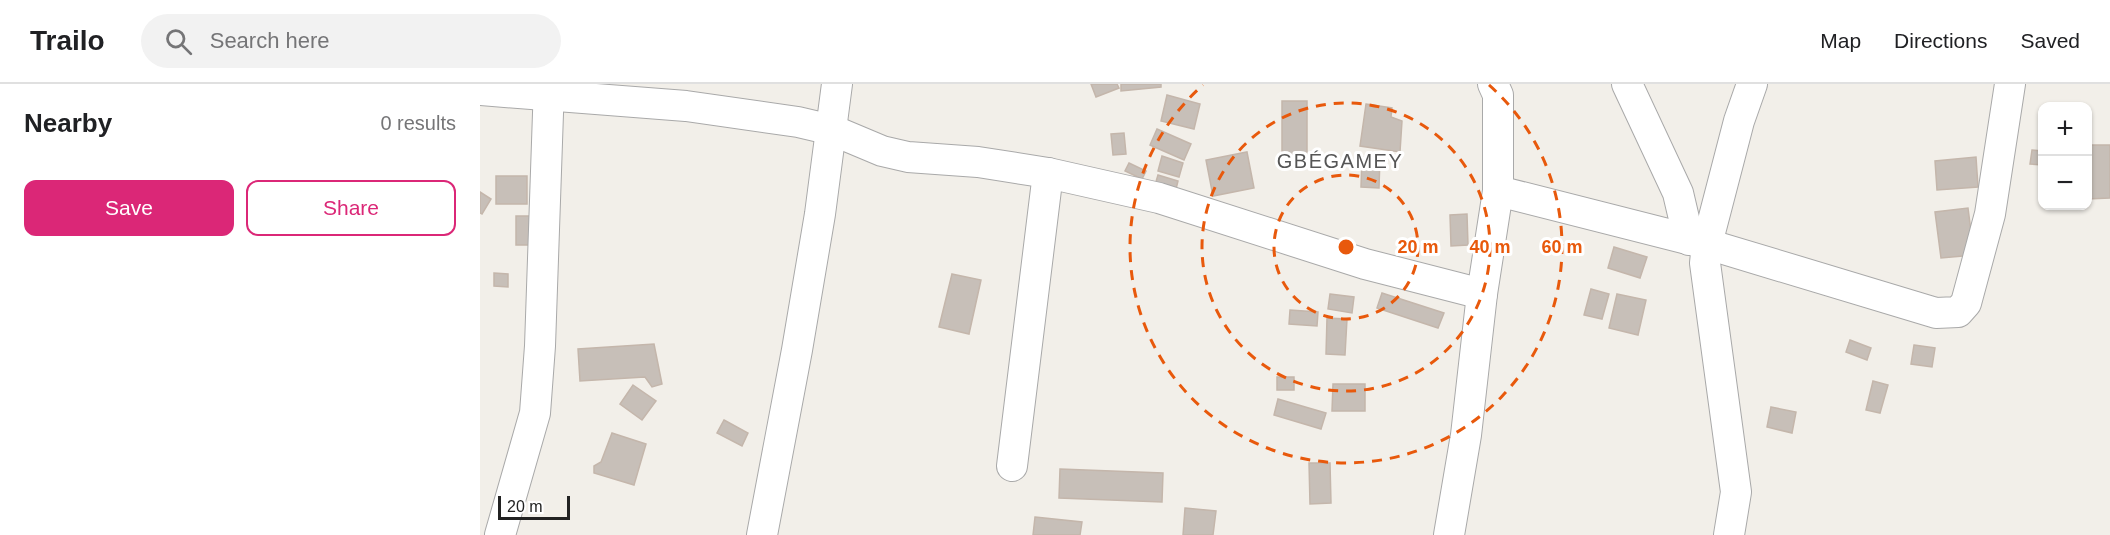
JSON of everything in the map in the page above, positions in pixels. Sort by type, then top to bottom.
[{"type":"street","points":[[762,535],[797,350],[832,130],[837,84]]},
{"type":"street","points":[[1449,535],[1466,435],[1482,294],[1498,191],[1498,95],[1493,84]]},
{"type":"street","points":[[1627,84],[1678,193],[1698,242],[1708,290],[1736,492],[1729,535]]},
{"type":"street","points":[[1698,242],[1752,84]]},
{"type":"street","points":[[1498,191],[1698,242],[1936,313],[1958,312],[1966,303],[1989,214],[2010,84]]},
{"type":"street","points":[[480,90],[548,90],[798,122],[832,130],[882,151],[908,157],[978,162],[1048,173],[1159,198],[1354,261],[1482,294]]},
{"type":"street","points":[[500,535],[535,413],[540,345],[548,90]]},
{"type":"street","points":[[1012,466],[1048,173]]},
{"type":"building","points":[[1091,84],[1117,84],[1119,88],[1096,97]]},
{"type":"building","points":[[1121,84],[1161,84],[1161,87],[1121,91]]},
{"type":"building","points":[[1167,95],[1200,104],[1194,129],[1161,121]]},
{"type":"building","points":[[1282,101],[1307,101],[1307,160],[1282,160]]},
{"type":"building","points":[[1366,104],[1392,108],[1391,117],[1402,121],[1400,152],[1360,146]]},
{"type":"building","points":[[1157,129],[1191,144],[1184,160],[1150,145]]},
{"type":"building","points":[[1124,133],[1126,154],[1113,155],[1111,134]]},
{"type":"building","points":[[2092,145],[2110,145],[2110,198],[2092,199]]},
{"type":"building","points":[[2032,150],[2038,151],[2038,165],[2030,164]]},
{"type":"building","points":[[1247,152],[1254,188],[1213,196],[1206,160]]},
{"type":"building","points":[[1162,156],[1183,163],[1179,177],[1158,171]]},
{"type":"building","points":[[1362,157],[1380,157],[1379,188],[1361,187]]},
{"type":"building","points":[[1976,157],[1978,187],[1937,190],[1935,161]]},
{"type":"building","points":[[1129,163],[1146,171],[1142,179],[1125,171]]},
{"type":"building","points":[[1158,175],[1178,181],[1173,201],[1152,195]]},
{"type":"building","points":[[496,176],[527,176],[527,204],[496,204]]},
{"type":"building","points":[[480,192],[491,199],[482,214],[480,213]]},
{"type":"building","points":[[1968,208],[1974,255],[1941,258],[1935,212]]},
{"type":"building","points":[[1467,214],[1468,245],[1451,246],[1450,215]]},
{"type":"building","points":[[516,216],[530,216],[531,245],[516,245]]},
{"type":"building","points":[[1614,247],[1647,257],[1640,278],[1608,268]]},
{"type":"building","points":[[494,273],[508,274],[508,287],[494,286]]},
{"type":"building","points":[[952,274],[981,280],[969,334],[939,327]]},
{"type":"building","points":[[1591,289],[1609,294],[1602,319],[1584,315]]},
{"type":"building","points":[[1382,293],[1444,313],[1438,328],[1377,308]]},
{"type":"building","points":[[1330,294],[1354,297],[1352,313],[1328,309]]},
{"type":"building","points":[[1617,294],[1646,300],[1638,335],[1609,328]]},
{"type":"building","points":[[1290,310],[1318,312],[1317,326],[1289,324]]},
{"type":"building","points":[[1327,318],[1347,319],[1345,355],[1326,354]]},
{"type":"building","points":[[1850,340],[1871,348],[1867,360],[1846,352]]},
{"type":"building","points":[[654,344],[662,384],[652,387],[645,377],[580,381],[578,349]]},
{"type":"building","points":[[1914,345],[1935,348],[1932,367],[1911,364]]},
{"type":"building","points":[[1277,377],[1294,377],[1294,390],[1277,390]]},
{"type":"building","points":[[1873,381],[1888,385],[1880,413],[1866,410]]},
{"type":"building","points":[[1333,384],[1365,384],[1365,411],[1332,411]]},
{"type":"building","points":[[633,385],[656,401],[642,420],[620,404]]},
{"type":"building","points":[[1278,399],[1326,413],[1321,429],[1274,415]]},
{"type":"building","points":[[1771,407],[1796,412],[1792,433],[1767,427]]},
{"type":"building","points":[[724,420],[748,433],[742,446],[717,433]]},
{"type":"building","points":[[612,433],[646,444],[634,485],[594,473],[594,466],[601,462]]},
{"type":"building","points":[[1309,463],[1330,463],[1331,503],[1310,504]]},
{"type":"building","points":[[1060,469],[1163,473],[1162,502],[1059,498]]},
{"type":"building","points":[[1185,508],[1216,511],[1213,535],[1183,535]]},
{"type":"building","points":[[1035,517],[1082,522],[1080,535],[1033,535]]},
{"type":"district","name":"GBÉGAMEY","points":[[1340,161]]}]
